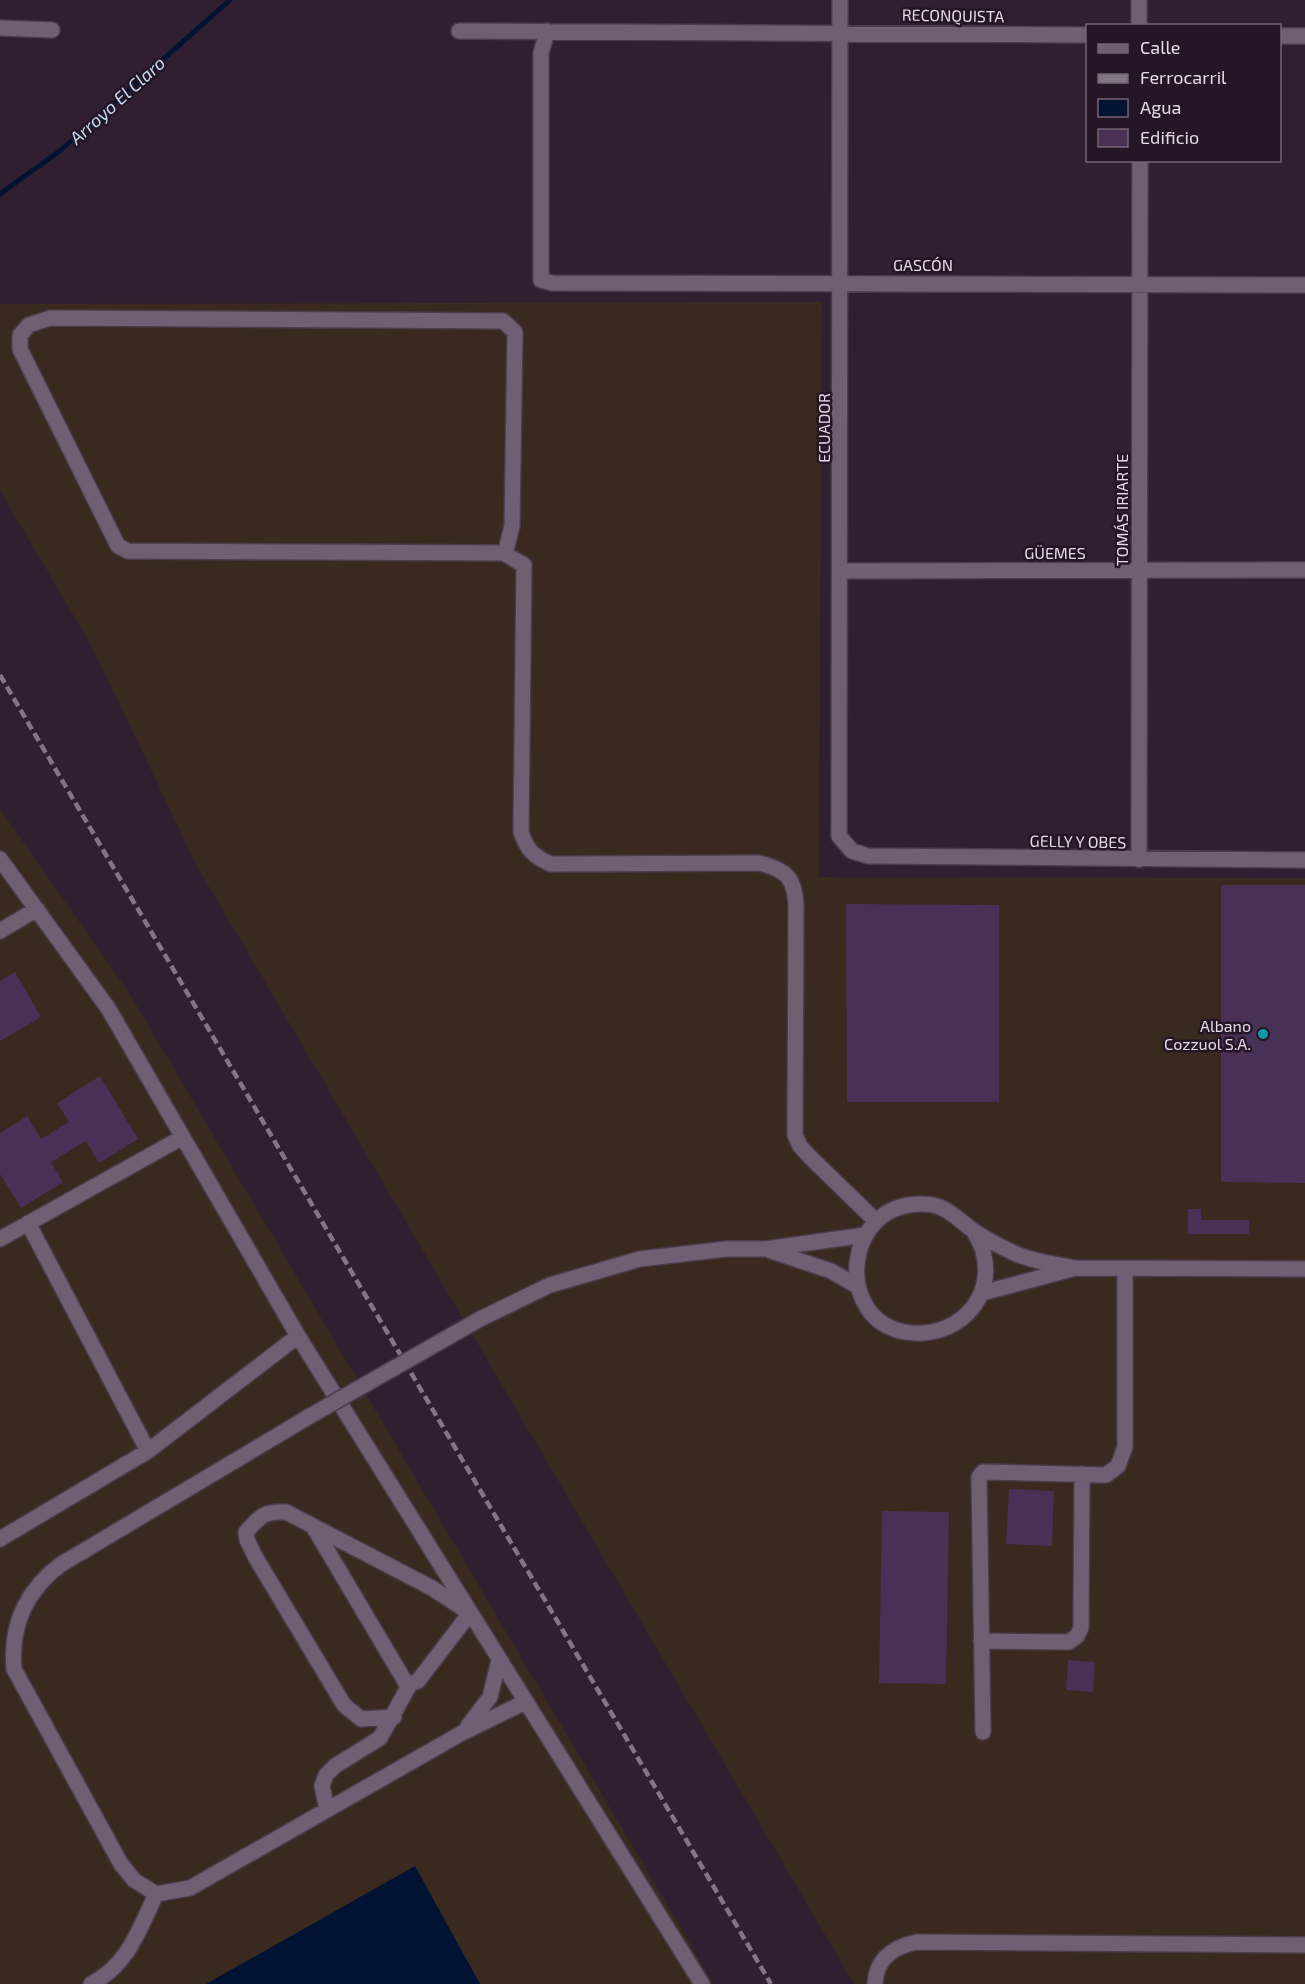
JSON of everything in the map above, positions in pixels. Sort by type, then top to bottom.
[{"type":"street","name":"ECUADOR","points":[[840,0],[839,836],[852,851]]},
{"type":"street","points":[[1139,0],[1139,24]]},
{"type":"street","points":[[0,28],[52,30]]},
{"type":"street","name":"RECONQUISTA","points":[[459,31],[1086,35]]},
{"type":"street","name":"GASCÓN","points":[[548,31],[541,53],[541,280],[552,283],[1305,285]]},
{"type":"street","points":[[1281,36],[1305,36]]},
{"type":"street","name":"TOMÁS IRIARTE","points":[[1139,860],[1140,162]]},
{"type":"street","points":[[505,554],[512,526],[515,332],[502,321],[50,318],[29,325],[20,335],[20,349],[118,546],[128,551],[505,554],[524,564],[521,832],[526,848],[537,858],[551,864],[759,863],[778,868],[790,878],[795,892],[796,907],[795,1135],[800,1146],[810,1157],[876,1221]]},
{"type":"street","name":"GÜEMES","points":[[841,571],[1305,570]]},
{"type":"street","name":"GELLY Y OBES","points":[[852,851],[868,856],[1305,860]]},
{"type":"street","points":[[0,859],[108,1008],[297,1336],[702,1984]]},
{"type":"street","points":[[0,931],[37,909]]},
{"type":"street","points":[[0,1239],[183,1137]]},
{"type":"street","points":[[973,1230],[983,1250],[986,1272],[982,1293],[968,1314],[949,1329],[917,1335],[901,1332],[873,1314],[857,1286],[855,1268],[858,1251],[865,1235],[876,1221],[891,1210],[908,1205],[927,1204],[944,1208],[960,1217],[973,1230],[1013,1252],[1036,1261],[1076,1268],[1305,1269]]},
{"type":"street","points":[[28,1223],[148,1451]]},
{"type":"street","points":[[525,1702],[462,1732],[190,1888],[156,1894],[134,1880],[121,1864],[22,1688],[14,1669],[12,1651],[22,1610],[40,1580],[60,1565],[310,1416],[480,1319],[550,1286],[640,1259],[726,1249],[765,1250],[865,1235]]},
{"type":"street","points":[[765,1250],[831,1271],[857,1286]]},
{"type":"street","points":[[982,1293],[1076,1268]]},
{"type":"street","points":[[983,1732],[979,1477],[983,1473],[1106,1475],[1118,1466],[1125,1447],[1125,1268]]},
{"type":"street","points":[[0,1539],[148,1451],[297,1336]]},
{"type":"street","points":[[981,1641],[1069,1642],[1077,1636],[1081,1628],[1082,1474]]},
{"type":"street","points":[[394,1717],[361,1719],[344,1705],[247,1540],[246,1532],[260,1516],[269,1511],[286,1512],[432,1588],[470,1613]]},
{"type":"street","points":[[314,1528],[403,1679],[410,1684]]},
{"type":"street","points":[[327,1810],[322,1786],[326,1775],[335,1766],[380,1738],[394,1717],[410,1684],[418,1681],[470,1613]]},
{"type":"street","points":[[462,1732],[490,1697],[499,1660]]},
{"type":"street","points":[[91,1984],[106,1976],[125,1956],[156,1894]]},
{"type":"street","points":[[875,1984],[876,1970],[881,1960],[901,1946],[917,1942],[1305,1945]]},
{"type":"shaded area","points":[[822,302],[819,877],[1305,878],[1305,1984],[854,1984],[198,868],[91,645],[0,491],[0,304]]},
{"type":"shaded area","points":[[0,809],[130,994],[714,1984],[0,1984]]},
{"type":"water","points":[[415,1866],[480,1984],[206,1984]]},
{"type":"building","name":"Albano Cozzuol S.A.","points":[[1221,885],[1305,885],[1305,1183],[1221,1182]]},
{"type":"building","points":[[846,904],[999,905],[999,1102],[847,1102]]},
{"type":"building","points":[[15,972],[41,1017],[0,1041],[0,981]]},
{"type":"building","points":[[100,1076],[138,1139],[99,1163],[86,1141],[51,1162],[63,1182],[21,1208],[0,1174],[0,1133],[27,1116],[41,1139],[69,1122],[57,1103]]},
{"type":"building","points":[[1188,1209],[1201,1209],[1201,1220],[1249,1220],[1249,1234],[1188,1234]]},
{"type":"building","points":[[1009,1489],[1054,1491],[1052,1546],[1006,1544]]},
{"type":"building","points":[[882,1511],[949,1512],[946,1684],[879,1683]]},
{"type":"building","points":[[1068,1660],[1095,1662],[1093,1692],[1066,1690]]},
{"type":"waterway","name":"Arroyo El Claro","points":[[0,194],[61,150],[230,0]]},
{"type":"railway","points":[[0,675],[771,1984]]},
{"type":"place","name":"Albano Cozzuol S.A.","points":[[1263,1034]]}]
